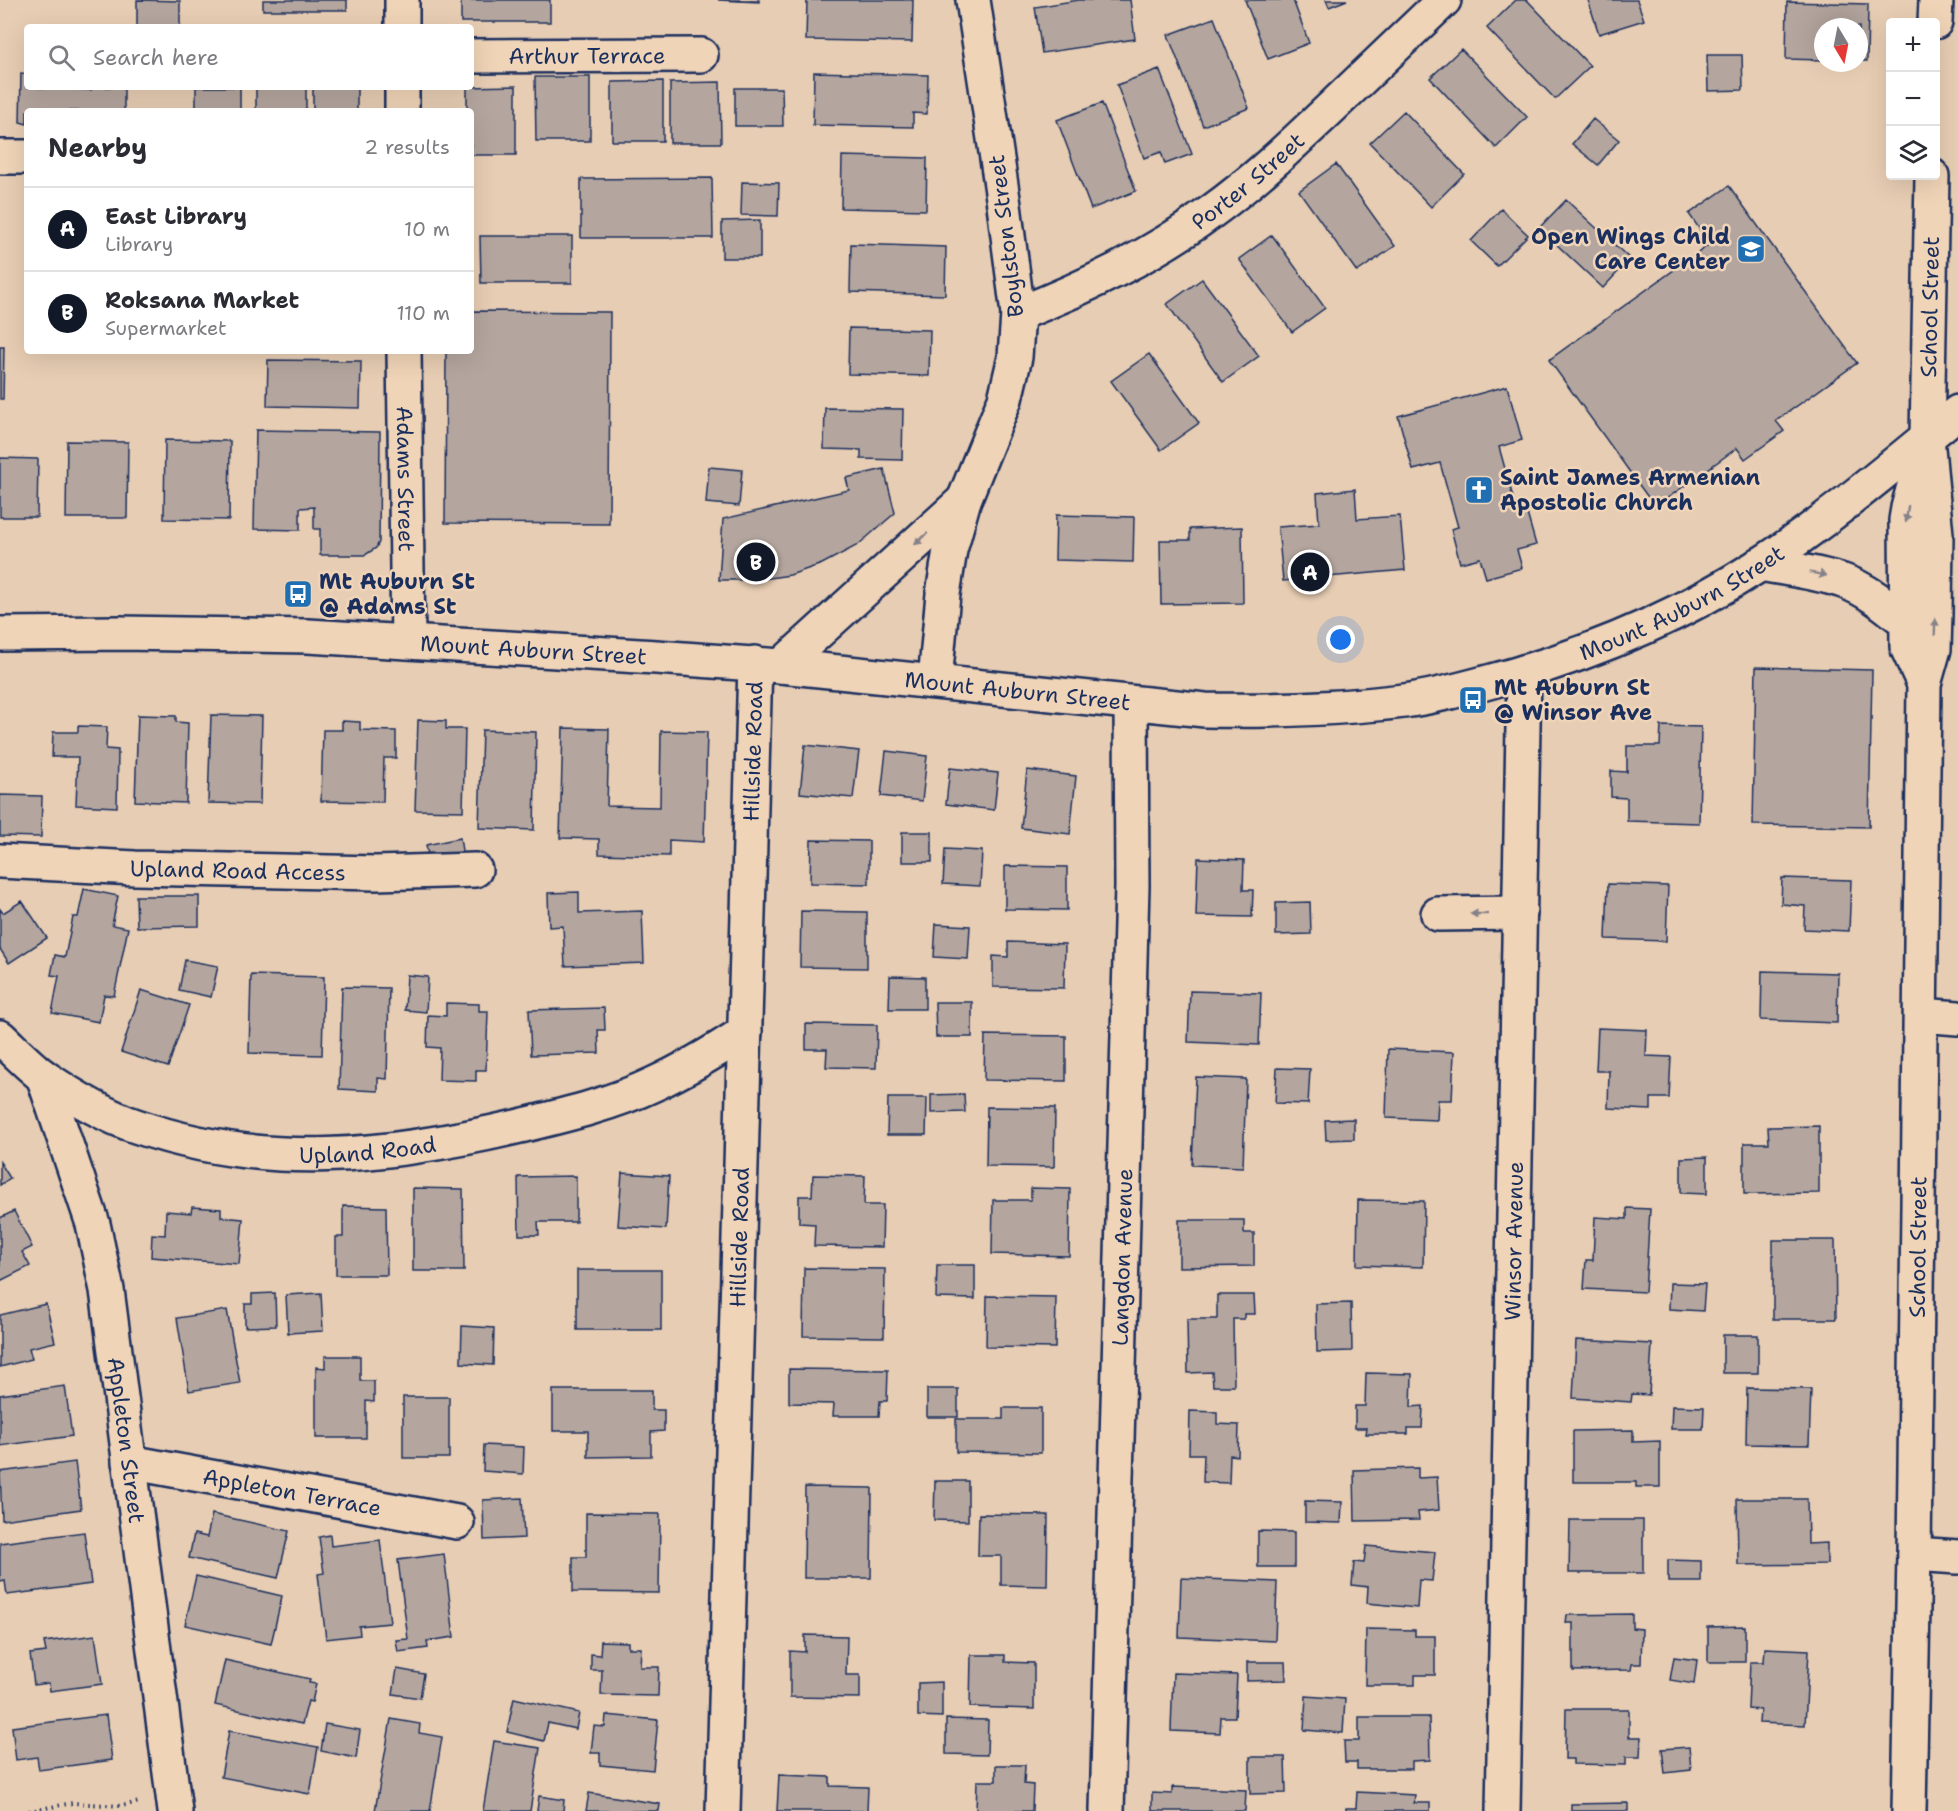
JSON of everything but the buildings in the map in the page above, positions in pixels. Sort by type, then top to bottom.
[{"type":"street","points":[[402,0],[402,24]]},
{"type":"street","name":"Boylston Street","points":[[935,681],[943,594],[951,550],[964,500],[1005,399],[1014,357],[1018,314],[973,0]]},
{"type":"street","name":"Porter Street","points":[[1018,314],[1112,274],[1211,213],[1307,131],[1444,0]]},
{"type":"street","points":[[1935,18],[1936,0]]},
{"type":"street","name":"Arthur Terrace","points":[[474,56],[701,55]]},
{"type":"street","points":[[402,90],[402,108]]},
{"type":"street","points":[[0,157],[24,157]]},
{"type":"street","name":"School Street","points":[[1909,1811],[1924,684],[1934,649],[1936,535],[1927,437],[1932,180]]},
{"type":"street","name":"Adams Street","points":[[404,354],[408,641]]},
{"type":"street","name":"Mount Auburn Street","points":[[0,634],[308,636],[408,641],[768,664],[1205,710],[1274,711],[1406,700],[1465,688],[1578,655],[1628,634],[1720,588],[1808,531],[1958,412]]},
{"type":"street","name":"School Street","points":[[1924,684],[1907,647],[1906,520],[1927,437]]},
{"type":"street","name":"Boylston Street","points":[[768,664],[964,500]]},
{"type":"street","points":[[1760,564],[1844,581],[1868,594],[1905,621]]},
{"type":"street","name":"Hillside Road","points":[[723,1811],[745,1032],[768,664]]},
{"type":"street","name":"Winsor Avenue","points":[[1503,1811],[1524,672]]},
{"type":"street","name":"Langdon Avenue","points":[[1107,1811],[1132,886],[1131,703]]},
{"type":"street","name":"Upland Road Access","points":[[0,861],[135,868],[376,873],[476,870]]},
{"type":"street","points":[[1438,914],[1520,914]]},
{"type":"street","points":[[1921,1015],[1958,1018]]},
{"type":"street","name":"Upland Road","points":[[0,1037],[42,1076],[88,1105],[134,1126],[191,1143],[247,1153],[302,1156],[360,1154],[418,1147],[478,1136],[598,1106],[653,1085],[706,1057],[745,1032]]},
{"type":"street","name":"Appleton Street","points":[[42,1076],[93,1224],[107,1290],[175,1811]]},
{"type":"street","name":"Appleton Terrace","points":[[129,1462],[457,1522]]},
{"type":"street","points":[[1914,1554],[1958,1557]]},
{"type":"path","points":[[28,1811],[73,1803],[121,1806],[130,1805],[136,1801]]},
{"type":"place","name":"Open Wings Child Care Center","points":[[1751,249]]},
{"type":"place","name":"Saint James Armenian Apostolic Church","points":[[1479,490]]},
{"type":"place","name":"Roksana Market","points":[[756,562]]},
{"type":"place","name":"East Library","points":[[1310,572]]},
{"type":"place","name":"Mt Auburn St @ Adams St","points":[[298,594]]},
{"type":"place","name":"Mt Auburn St @ Winsor Ave","points":[[1473,700]]}]
